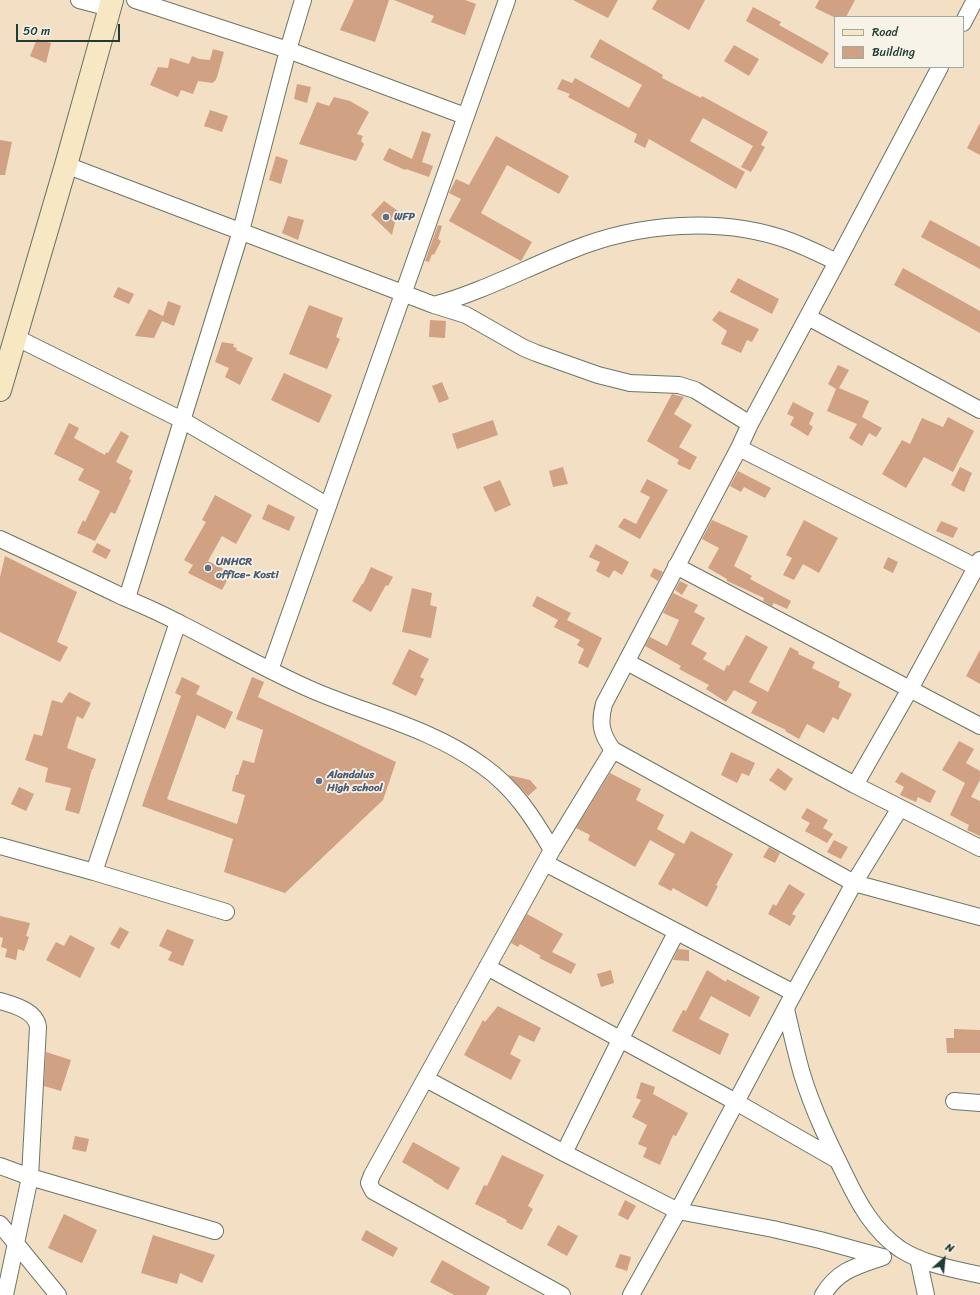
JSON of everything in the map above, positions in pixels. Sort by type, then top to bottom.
[{"type":"main road","points":[[0,390],[8,349],[66,164],[111,4]]},
{"type":"street","points":[[79,0],[111,4]]},
{"type":"street","points":[[135,0],[288,50],[465,116]]},
{"type":"street","points":[[127,598],[241,232],[288,50],[303,0]]},
{"type":"street","points":[[270,670],[507,0]]},
{"type":"street","points":[[964,21],[975,0]]},
{"type":"street","points":[[939,68],[750,424],[739,448],[604,704],[601,724],[603,733],[613,750],[854,883],[980,917]]},
{"type":"street","points":[[66,164],[241,232],[466,316],[536,353],[630,383],[679,385],[695,390],[750,424]]},
{"type":"street","points":[[434,305],[470,294],[573,249],[610,237],[651,228],[674,226],[714,226],[753,231],[790,241],[837,262]]},
{"type":"street","points":[[808,317],[980,410]]},
{"type":"street","points":[[8,349],[182,420],[328,506]]},
{"type":"street","points":[[739,448],[979,565],[855,785]]},
{"type":"street","points":[[0,539],[178,622],[270,670],[346,704],[410,726],[467,754],[497,776],[524,805],[537,823],[548,857],[676,932],[794,994]]},
{"type":"street","points":[[676,566],[980,726]]},
{"type":"street","points":[[94,872],[178,622]]},
{"type":"street","points":[[627,662],[855,785],[980,848]]},
{"type":"street","points":[[562,1295],[373,1191],[370,1188],[369,1183],[372,1175],[548,857],[613,750]]},
{"type":"street","points":[[630,1295],[678,1211],[854,883],[900,808]]},
{"type":"street","points":[[0,846],[94,872],[226,912]]},
{"type":"street","points":[[564,1153],[676,932]]},
{"type":"street","points":[[487,967],[736,1102],[838,1160]]},
{"type":"street","points":[[0,1001],[23,1010],[38,1021],[30,1177],[5,1295]]},
{"type":"street","points":[[786,1009],[802,1073],[823,1130],[850,1185],[872,1221],[885,1237],[900,1249],[918,1258],[980,1275]]},
{"type":"street","points":[[426,1079],[564,1153],[678,1211],[773,1229],[820,1240],[882,1258]]},
{"type":"street","points":[[954,1101],[980,1103]]},
{"type":"street","points":[[0,1166],[30,1177],[215,1231]]},
{"type":"street","points":[[0,1224],[58,1295]]},
{"type":"street","points":[[823,1295],[834,1280],[845,1271],[882,1258],[900,1249]]},
{"type":"street","points":[[918,1258],[926,1295]]},
{"type":"building","points":[[354,0],[389,0],[375,42],[340,30]]},
{"type":"building","points":[[394,0],[465,0],[476,4],[465,35],[431,22],[434,16]]},
{"type":"building","points":[[573,0],[618,0],[608,18]]},
{"type":"building","points":[[657,0],[705,0],[689,30],[652,9]]},
{"type":"building","points":[[819,0],[855,0],[847,16],[834,17],[815,8]]},
{"type":"building","points":[[753,7],[781,22],[779,25],[829,53],[822,64],[746,21]]},
{"type":"building","points":[[37,39],[51,43],[46,63],[30,56]]},
{"type":"building","points":[[600,39],[663,75],[662,78],[701,98],[702,96],[768,132],[761,145],[765,147],[751,172],[741,167],[753,146],[703,118],[690,141],[745,172],[736,189],[649,139],[645,148],[634,142],[637,134],[568,97],[570,94],[557,89],[562,79],[572,83],[575,78],[629,108],[642,85],[590,57]]},
{"type":"building","points":[[734,45],[759,59],[749,76],[724,61]]},
{"type":"building","points":[[213,49],[224,52],[217,77],[212,83],[198,81],[193,94],[181,90],[178,97],[150,85],[158,67],[168,68],[170,58],[189,64],[192,56],[199,59],[210,60]]},
{"type":"building","points":[[297,84],[311,87],[307,103],[294,99]]},
{"type":"building","points":[[334,97],[350,101],[369,112],[357,134],[363,136],[361,141],[364,144],[356,161],[299,144],[317,102],[329,106]]},
{"type":"building","points":[[210,110],[228,116],[222,132],[204,126]]},
{"type":"building","points":[[980,123],[980,155],[967,148]]},
{"type":"building","points":[[422,131],[431,134],[422,162],[433,166],[429,177],[406,169],[405,170],[383,160],[389,148],[412,159]]},
{"type":"building","points":[[496,136],[569,176],[559,194],[507,165],[481,213],[532,242],[521,261],[449,221],[461,199],[449,193],[456,179],[469,185]]},
{"type":"building","points":[[0,140],[12,142],[5,175],[0,175]]},
{"type":"building","points":[[276,156],[288,160],[281,184],[269,180]]},
{"type":"building","points":[[384,201],[398,211],[391,219],[395,222],[392,235],[371,215]]},
{"type":"building","points":[[288,216],[304,220],[298,240],[282,233]]},
{"type":"building","points":[[930,220],[980,247],[980,269],[921,237]]},
{"type":"building","points":[[438,225],[442,226],[438,239],[441,241],[434,255],[432,254],[429,262],[425,261]]},
{"type":"building","points":[[903,268],[980,311],[980,333],[894,285]]},
{"type":"building","points":[[738,278],[779,299],[772,314],[730,292]]},
{"type":"building","points":[[118,287],[134,294],[129,304],[113,297]]},
{"type":"building","points":[[168,301],[181,306],[174,326],[162,321],[154,338],[135,336],[149,309],[163,316]]},
{"type":"building","points":[[309,305],[343,318],[336,337],[340,339],[327,369],[289,354]]},
{"type":"building","points":[[719,311],[759,329],[752,342],[747,340],[741,353],[721,344],[727,331],[712,320]]},
{"type":"building","points":[[430,320],[446,321],[445,338],[429,337]]},
{"type":"building","points":[[222,342],[234,344],[233,347],[237,348],[236,350],[253,358],[240,385],[225,377],[229,368],[215,362]]},
{"type":"building","points":[[838,365],[849,370],[839,388],[869,401],[862,417],[882,428],[876,437],[869,433],[862,446],[849,438],[857,424],[827,411],[836,389],[828,384]]},
{"type":"building","points":[[284,373],[332,395],[319,423],[271,400]]},
{"type":"building","points":[[442,382],[449,399],[439,403],[432,386]]},
{"type":"building","points":[[672,394],[684,397],[674,414],[692,425],[679,447],[697,457],[690,470],[677,464],[679,460],[647,441]]},
{"type":"building","points":[[793,402],[814,413],[809,424],[813,427],[808,436],[790,425],[794,417],[787,414]]},
{"type":"building","points":[[948,417],[974,431],[953,472],[924,457],[906,488],[882,474],[902,440],[910,444],[922,418],[943,427]]},
{"type":"building","points":[[493,420],[498,435],[457,449],[452,434]]},
{"type":"building","points":[[69,423],[79,428],[74,438],[105,455],[106,452],[108,453],[121,431],[129,436],[116,462],[133,471],[129,479],[131,480],[115,514],[111,512],[95,541],[77,533],[83,520],[85,522],[100,491],[78,480],[84,469],[54,454]]},
{"type":"building","points":[[563,467],[568,484],[553,487],[549,471]]},
{"type":"building","points":[[960,467],[972,473],[964,492],[951,485]]},
{"type":"building","points":[[738,471],[771,488],[765,498],[744,487],[741,492],[730,486]]},
{"type":"building","points":[[647,479],[668,490],[640,539],[618,527],[624,518],[636,524],[650,497],[640,492]]},
{"type":"building","points":[[500,480],[511,505],[495,512],[483,487]]},
{"type":"building","points":[[215,495],[252,515],[236,544],[222,536],[208,561],[231,573],[222,590],[188,573],[193,565],[184,560],[206,522],[202,520]]},
{"type":"building","points":[[268,504],[295,517],[289,531],[262,519]]},
{"type":"building","points":[[712,520],[748,536],[734,566],[752,576],[750,579],[791,601],[787,609],[774,603],[772,606],[763,601],[764,598],[727,581],[727,579],[708,568],[719,548],[702,539]]},
{"type":"building","points":[[804,520],[838,538],[819,573],[803,564],[794,580],[783,575],[792,558],[786,555]]},
{"type":"building","points":[[941,521],[958,528],[953,538],[936,531]]},
{"type":"building","points":[[97,543],[111,550],[106,559],[92,552]]},
{"type":"building","points":[[596,544],[629,562],[622,575],[614,570],[609,578],[596,571],[600,562],[589,557]]},
{"type":"building","points":[[5,556],[77,592],[57,642],[68,647],[60,662],[0,632],[0,577]]},
{"type":"building","points":[[888,557],[898,562],[893,573],[883,568]]},
{"type":"building","points":[[371,567],[393,577],[388,586],[386,585],[371,612],[352,601],[363,584]]},
{"type":"building","points":[[654,568],[663,572],[658,581],[650,576]]},
{"type":"building","points":[[680,581],[688,585],[682,595],[675,590]]},
{"type":"building","points":[[412,588],[432,593],[430,605],[437,607],[431,638],[402,632]]},
{"type":"building","points":[[673,593],[698,605],[694,612],[705,618],[691,644],[707,653],[703,659],[724,671],[727,665],[729,666],[746,635],[768,647],[749,682],[768,692],[790,647],[799,652],[798,654],[815,662],[812,668],[840,682],[838,687],[852,694],[838,720],[833,717],[824,733],[807,724],[799,739],[785,731],[786,730],[751,713],[757,702],[734,690],[726,702],[706,689],[709,685],[679,669],[681,666],[645,646],[650,637],[667,646],[679,620],[663,613]]},
{"type":"building","points":[[537,596],[571,613],[567,620],[602,638],[588,668],[578,663],[584,649],[577,645],[580,640],[554,627],[558,620],[532,606]]},
{"type":"building","points":[[409,649],[429,659],[420,677],[424,679],[416,696],[392,684]]},
{"type":"building","points":[[980,650],[980,684],[966,676]]},
{"type":"building","name":"Alandalus High school","points":[[182,677],[200,686],[196,694],[233,712],[225,729],[197,715],[167,799],[237,824],[245,795],[232,791],[236,775],[238,775],[243,760],[254,763],[263,730],[236,719],[252,677],[264,682],[258,697],[396,762],[383,800],[285,893],[224,872],[233,839],[142,806],[181,696],[175,693]]},
{"type":"building","points":[[69,692],[91,703],[83,719],[77,716],[67,748],[96,759],[79,814],[65,810],[71,788],[45,782],[48,768],[25,760],[34,734],[42,736],[52,700],[62,703]]},
{"type":"building","points":[[959,741],[974,749],[966,763],[980,771],[980,780],[971,797],[980,801],[980,836],[967,830],[969,825],[950,815],[965,783],[942,770]]},
{"type":"building","points":[[731,752],[755,763],[749,776],[742,773],[737,783],[721,775]]},
{"type":"building","points":[[778,768],[793,779],[785,791],[769,780]]},
{"type":"building","points":[[901,772],[936,791],[930,803],[918,797],[916,802],[900,795],[904,787],[895,782]]},
{"type":"building","points":[[610,773],[641,789],[636,800],[664,815],[657,829],[684,844],[691,831],[733,854],[716,885],[718,886],[707,907],[673,888],[671,891],[658,884],[675,854],[650,840],[635,867],[588,840],[590,835],[576,828]]},
{"type":"building","points":[[508,775],[530,780],[537,788],[528,796]]},
{"type":"building","points":[[19,787],[34,794],[26,811],[11,804]]},
{"type":"building","points":[[807,808],[828,820],[823,828],[833,834],[827,843],[805,831],[810,823],[801,818]]},
{"type":"building","points":[[834,840],[848,847],[841,859],[827,852]]},
{"type":"building","points":[[769,847],[780,853],[775,863],[763,857]]},
{"type":"building","points":[[789,884],[805,894],[792,914],[796,916],[790,926],[768,914],[773,904],[776,906]]},
{"type":"building","points":[[527,914],[563,934],[552,952],[576,964],[571,974],[539,958],[541,956],[520,944],[518,947],[511,943]]},
{"type":"building","points":[[0,916],[30,923],[26,936],[29,937],[24,951],[18,949],[16,960],[5,957],[7,949],[1,947],[3,938],[0,937]]},
{"type":"building","points":[[120,927],[129,932],[119,949],[110,944]]},
{"type":"building","points":[[167,929],[194,940],[183,966],[168,960],[172,952],[159,946]]},
{"type":"building","points":[[70,935],[95,948],[80,978],[46,960],[56,942],[64,946]]},
{"type":"building","points":[[678,949],[689,950],[689,961],[673,960]]},
{"type":"building","points":[[611,970],[614,983],[601,987],[597,974]]},
{"type":"building","points":[[707,970],[726,982],[727,979],[760,997],[750,1017],[711,996],[699,1019],[729,1034],[720,1055],[672,1031],[683,1010],[686,1011]]},
{"type":"building","points":[[498,1006],[541,1028],[534,1042],[519,1035],[510,1054],[521,1060],[511,1080],[464,1055],[483,1020],[485,1022]]},
{"type":"building","points":[[954,1029],[980,1030],[980,1053],[947,1053],[946,1038],[954,1038]]},
{"type":"building","points":[[46,1052],[71,1060],[61,1091],[44,1086]]},
{"type":"building","points":[[641,1082],[655,1087],[653,1094],[688,1113],[676,1136],[673,1135],[660,1165],[643,1157],[647,1148],[638,1144],[647,1125],[632,1117],[641,1100],[636,1098]]},
{"type":"building","points":[[75,1136],[89,1139],[86,1152],[72,1149]]},
{"type":"building","points":[[413,1142],[460,1168],[448,1190],[402,1162]]},
{"type":"building","points":[[502,1155],[544,1175],[528,1206],[533,1209],[522,1230],[506,1222],[507,1220],[475,1204],[484,1185],[487,1186]]},
{"type":"building","points":[[625,1200],[636,1206],[628,1220],[618,1215]]},
{"type":"building","points":[[64,1214],[97,1230],[82,1263],[48,1248]]},
{"type":"building","points":[[558,1225],[578,1236],[567,1256],[547,1245]]},
{"type":"building","points":[[366,1230],[398,1248],[393,1257],[361,1240]]},
{"type":"building","points":[[153,1235],[215,1255],[202,1283],[180,1273],[177,1284],[141,1273]]},
{"type":"building","points":[[620,1254],[631,1257],[627,1271],[615,1267]]},
{"type":"building","points":[[442,1260],[490,1287],[486,1295],[454,1295],[430,1282]]},
{"type":"place","name":"WFP","points":[[386,217]]},
{"type":"place","name":"UNHCR office- Kosti","points":[[208,568]]},
{"type":"place","name":"Alandalus High school","points":[[319,781]]}]
